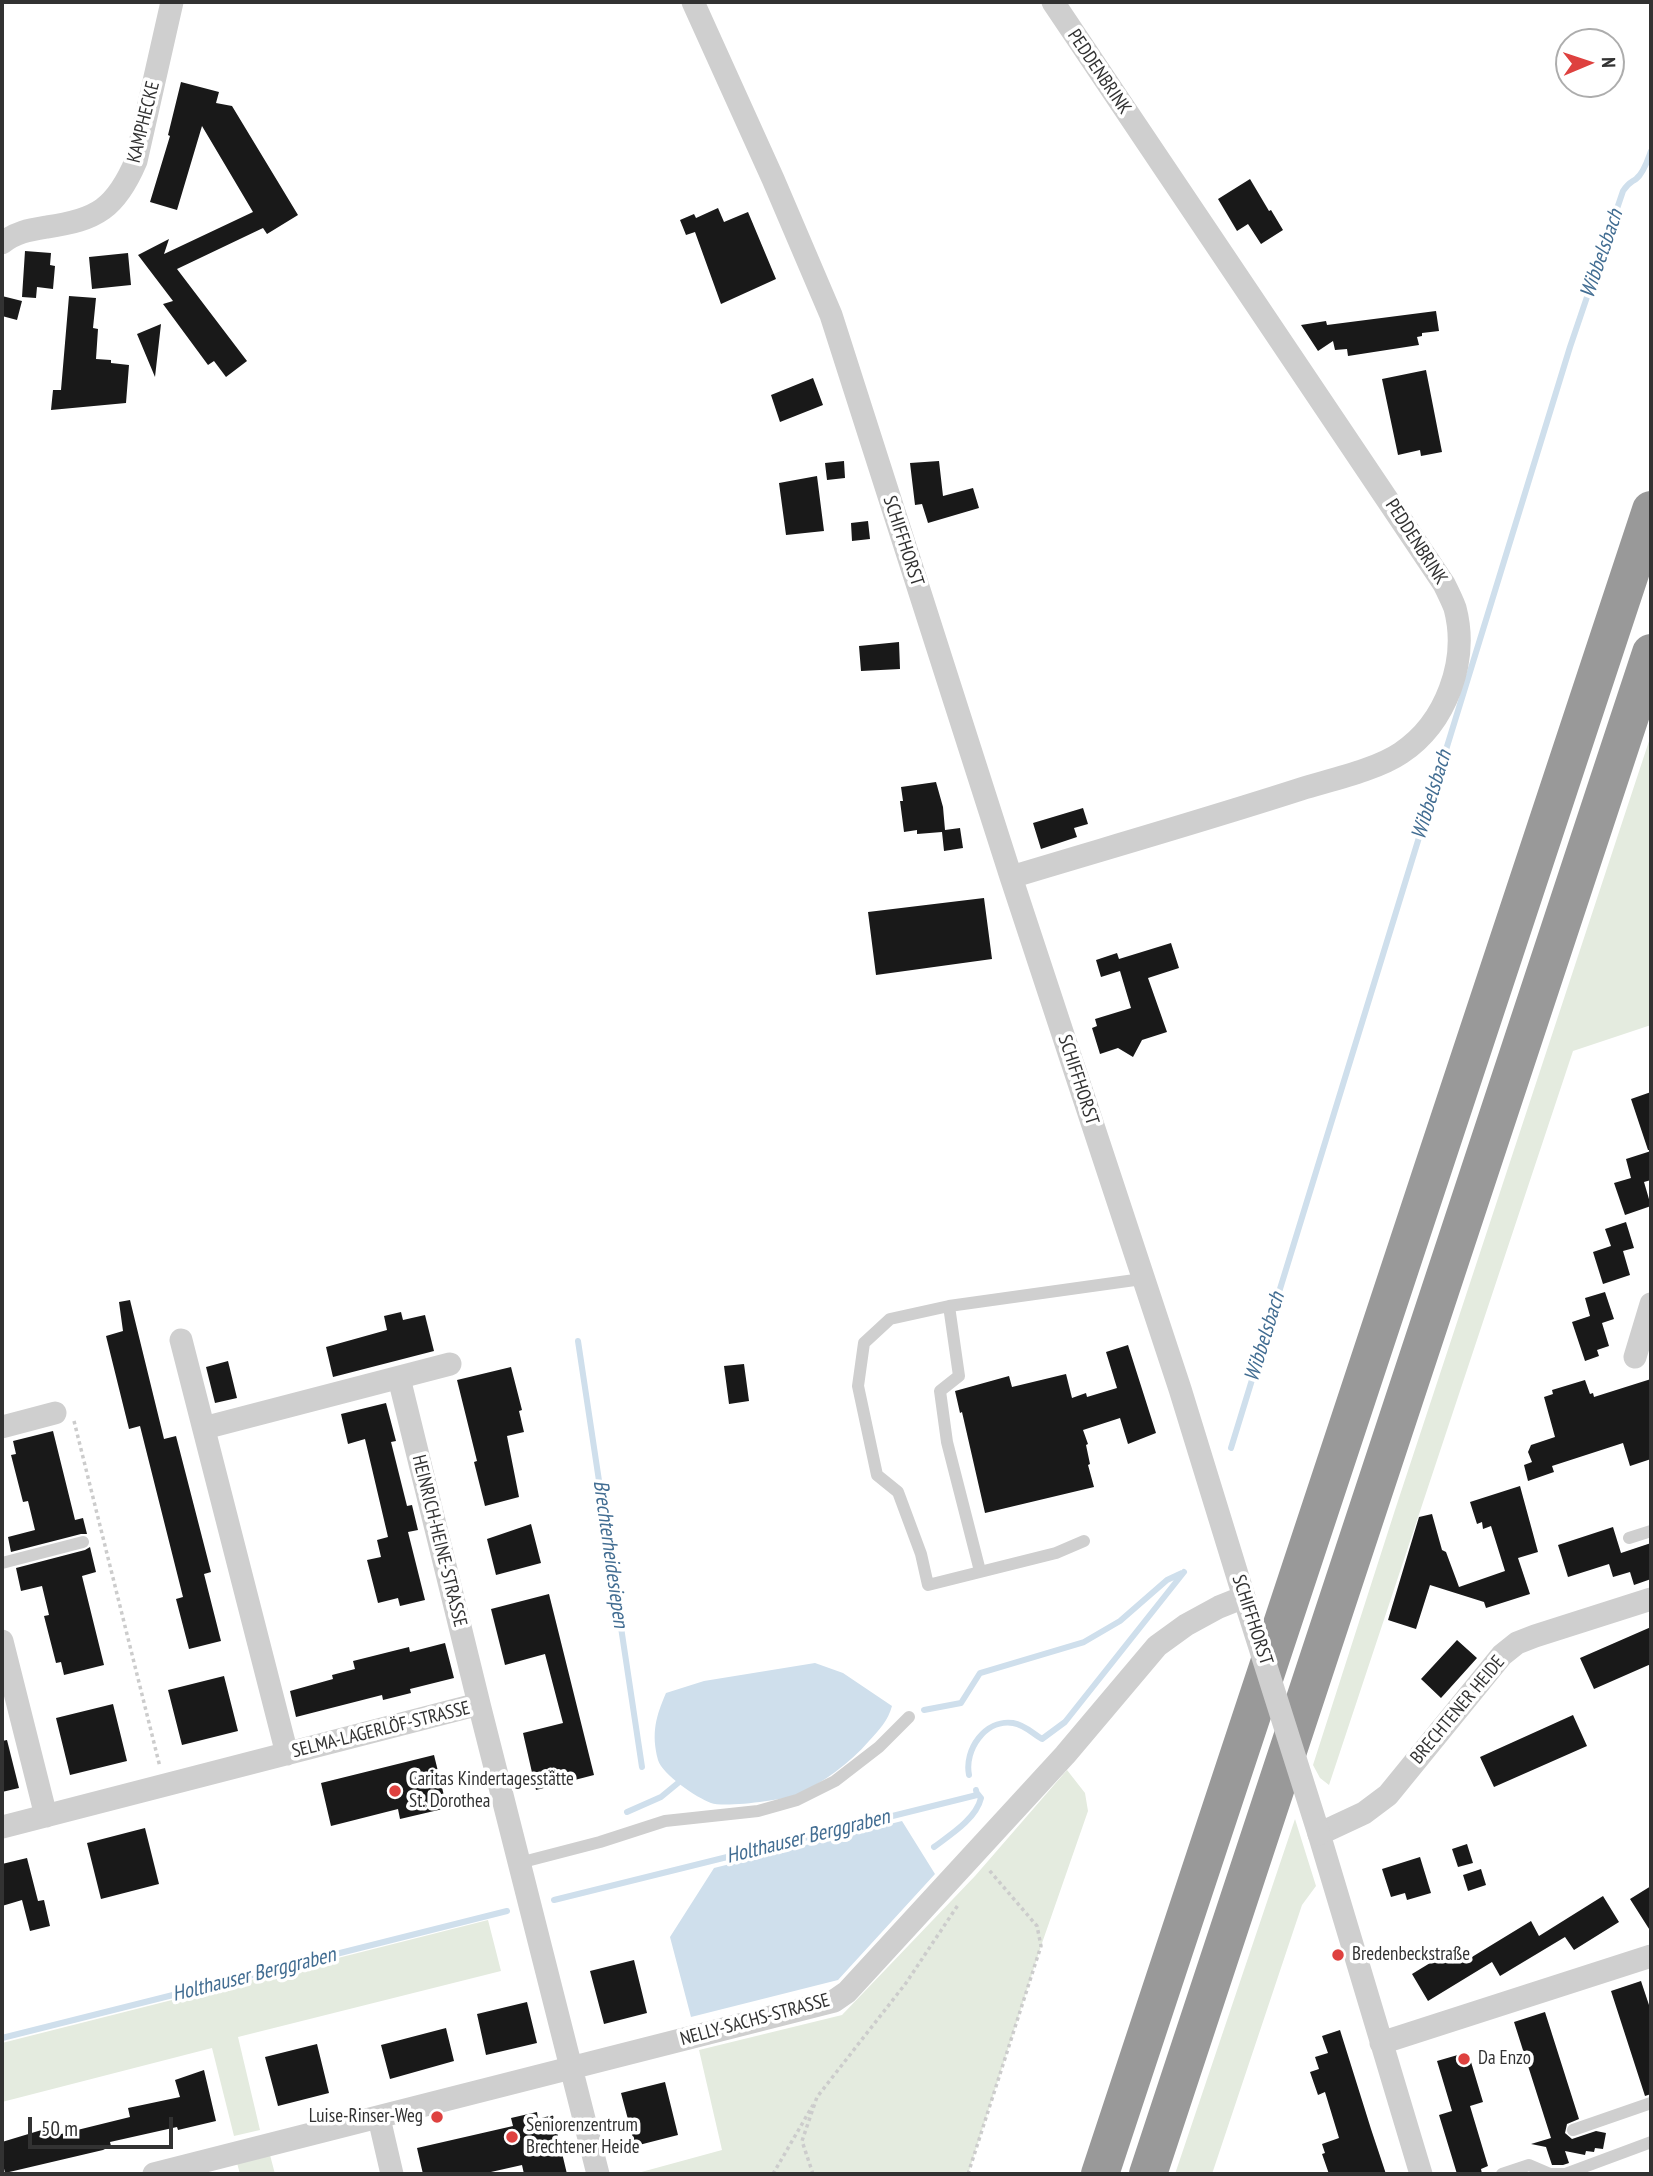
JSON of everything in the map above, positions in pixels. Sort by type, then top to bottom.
[{"type":"highway","points":[[1100,2174],[1651,510]]},
{"type":"highway","points":[[1148,2174],[1651,653]]},
{"type":"street","name":"KAMPHECKE","points":[[2,243],[26,230],[85,219],[106,208],[126,185],[136,161],[172,2]]},
{"type":"street","name":"SCHIFFHORST","points":[[693,2],[774,179],[831,314],[1011,877],[1142,1279],[1181,1389],[1244,1597],[1324,1838],[1421,2174]]},
{"type":"street","name":"PEDDENBRINK","points":[[1011,877],[1291,792],[1400,754],[1421,736],[1446,701],[1458,662],[1459,642],[1454,607],[1444,584],[1053,2]]},
{"type":"street","points":[[1635,1357],[1650,1316]]},
{"type":"street","points":[[181,1340],[287,1754]]},
{"type":"street","points":[[204,1428],[450,1364]]},
{"type":"street","name":"HEINRICH-HEINE-STRASSE","points":[[399,1378],[479,1704]]},
{"type":"street","points":[[2,1427],[55,1413]]},
{"type":"street","name":"NELLY-SACHS-STRASSE","points":[[154,2174],[834,2001],[847,1992],[1096,1720],[1157,1646],[1186,1625],[1244,1597]]},
{"type":"street","name":"BRECHTENER HEIDE","points":[[1324,1838],[1388,1795],[1502,1655],[1517,1643],[1651,1599]]},
{"type":"street","points":[[2,1641],[46,1816]]},
{"type":"street","name":"SELMA-LAGERLÖF-STRASSE","points":[[2,1827],[479,1704],[598,2174]]},
{"type":"street","points":[[1381,2043],[1651,1956]]},
{"type":"street","points":[[379,2118],[392,2174]]},
{"type":"lane","points":[[1084,1541],[1056,1553],[928,1585],[921,1555],[898,1492],[877,1475],[858,1386],[864,1343],[890,1319],[949,1306],[1142,1279]]},
{"type":"lane","points":[[949,1306],[959,1376],[940,1391],[947,1442],[980,1571]]},
{"type":"lane","points":[[1629,1538],[1651,1531]]},
{"type":"lane","points":[[2,1563],[83,1542]]},
{"type":"lane","points":[[519,1863],[666,1821],[758,1811],[797,1800],[835,1781],[879,1747],[909,1717]]},
{"type":"lane","points":[[1573,2130],[1651,2103]]},
{"type":"lane","points":[[1502,2174],[1529,2165],[1550,2174],[1565,2174],[1651,2142]]},
{"type":"path","points":[[55,1413],[71,1409],[164,1786]]},
{"type":"path","points":[[968,2174],[1041,1946],[1037,1926],[974,1853]]},
{"type":"path","points":[[773,2174],[817,2097],[906,1983],[959,1903]]},
{"type":"path","points":[[813,2174],[802,2141],[817,2097]]},
{"type":"shaded area","points":[[1651,735],[1651,1025],[1573,1051],[1329,1785],[1320,1778],[1313,1765]]},
{"type":"shaded area","points":[[1067,1770],[1085,1793],[1088,1811],[1041,1946],[968,2174],[634,2174],[722,2150],[699,2050],[842,2015],[975,1876]]},
{"type":"shaded area","points":[[1295,1819],[1316,1886],[1302,1905],[1212,2174],[1175,2174]]},
{"type":"shaded area","points":[[488,1920],[501,1971],[238,2037],[260,2130],[234,2136],[212,2048],[2,2102],[2,2043]]},
{"type":"shaded area","points":[[270,2155],[275,2174],[240,2174],[237,2163]]},
{"type":"water","points":[[815,1663],[843,1673],[892,1706],[886,1721],[873,1737],[845,1765],[826,1778],[789,1797],[728,1805],[711,1803],[689,1791],[661,1766],[655,1733],[657,1717],[666,1693],[704,1681]]},
{"type":"water","points":[[902,1821],[935,1874],[838,1980],[691,2017],[670,1937],[714,1868]]},
{"type":"building","points":[[181,82],[219,92],[216,103],[232,106],[298,215],[267,234],[263,228],[177,269],[247,361],[226,377],[214,361],[208,365],[163,304],[173,301],[138,255],[169,239],[164,254],[253,212],[202,126],[177,210],[150,202],[170,136],[168,135]]},
{"type":"building","points":[[1250,179],[1283,230],[1261,244],[1248,224],[1237,231],[1218,199]]},
{"type":"building","points":[[718,208],[724,222],[748,212],[776,279],[721,304],[695,232],[686,235],[680,220],[694,214],[696,218]]},
{"type":"building","points":[[25,251],[51,253],[50,265],[55,266],[53,289],[37,287],[36,298],[22,297]]},
{"type":"building","points":[[128,253],[131,285],[92,289],[89,257]]},
{"type":"building","points":[[2,296],[22,301],[17,320],[2,316]]},
{"type":"building","points":[[69,296],[96,298],[93,328],[98,329],[96,359],[129,365],[126,403],[51,410],[53,390],[61,390]]},
{"type":"building","points":[[1436,311],[1439,331],[1422,333],[1422,336],[1417,337],[1419,345],[1348,356],[1347,349],[1335,350],[1333,341],[1318,351],[1301,325],[1326,321],[1327,325]]},
{"type":"building","points":[[161,324],[155,377],[137,334]]},
{"type":"building","points":[[1426,370],[1442,452],[1421,456],[1420,450],[1398,455],[1382,379]]},
{"type":"building","points":[[813,378],[823,405],[780,422],[771,395]]},
{"type":"building","points":[[844,461],[845,478],[827,480],[825,463]]},
{"type":"building","points":[[939,461],[943,496],[973,488],[979,508],[928,523],[922,504],[915,505],[910,463]]},
{"type":"building","points":[[817,476],[824,531],[786,535],[779,483]]},
{"type":"building","points":[[868,521],[870,539],[852,541],[851,523]]},
{"type":"building","points":[[899,642],[900,669],[861,671],[859,646]]},
{"type":"building","points":[[936,782],[943,807],[945,830],[960,828],[963,848],[944,851],[942,832],[904,832],[901,787]]},
{"type":"building","points":[[1083,808],[1088,824],[1074,828],[1077,837],[1041,849],[1033,823]]},
{"type":"building","points":[[984,898],[992,959],[876,975],[868,912]]},
{"type":"building","points":[[1171,943],[1179,968],[1148,978],[1167,1032],[1142,1040],[1133,1057],[1118,1048],[1100,1054],[1092,1028],[1097,1026],[1095,1019],[1131,1008],[1120,971],[1101,977],[1096,960],[1117,953],[1119,959]]},
{"type":"building","points":[[1651,1092],[1651,1150],[1648,1150],[1631,1099]]},
{"type":"building","points":[[1651,1151],[1651,1180],[1644,1182],[1651,1206],[1625,1215],[1614,1183],[1631,1178],[1626,1159]]},
{"type":"building","points":[[1626,1222],[1634,1248],[1623,1251],[1630,1275],[1603,1284],[1593,1252],[1611,1246],[1605,1229]]},
{"type":"building","points":[[1605,1292],[1614,1319],[1602,1323],[1609,1346],[1597,1350],[1599,1356],[1585,1361],[1572,1322],[1590,1316],[1585,1298]]},
{"type":"building","points":[[130,1300],[164,1439],[176,1436],[211,1572],[204,1574],[221,1641],[189,1649],[176,1599],[183,1597],[140,1426],[129,1429],[106,1336],[123,1331],[119,1302]]},
{"type":"building","points":[[401,1312],[403,1320],[425,1315],[434,1351],[333,1377],[326,1347],[387,1330],[384,1316]]},
{"type":"building","points":[[1128,1345],[1156,1433],[1128,1444],[1120,1418],[1083,1430],[1088,1444],[1088,1465],[1094,1487],[985,1513],[955,1391],[1009,1376],[1012,1387],[1066,1374],[1072,1398],[1086,1393],[1087,1397],[1117,1388],[1106,1352]]},
{"type":"building","points":[[228,1361],[237,1398],[215,1403],[206,1367]]},
{"type":"building","points":[[744,1364],[749,1401],[729,1404],[724,1366]]},
{"type":"building","points":[[511,1367],[522,1410],[519,1411],[524,1432],[507,1436],[519,1497],[485,1506],[457,1380]]},
{"type":"building","points":[[1651,1379],[1651,1459],[1630,1466],[1623,1443],[1552,1466],[1554,1472],[1528,1481],[1524,1465],[1532,1462],[1528,1452],[1531,1445],[1555,1437],[1544,1397],[1553,1394],[1552,1390],[1585,1380],[1590,1394],[1593,1393],[1594,1397]]},
{"type":"building","points":[[386,1403],[396,1441],[391,1442],[407,1506],[412,1505],[418,1530],[408,1532],[425,1600],[400,1606],[398,1598],[378,1603],[367,1560],[381,1557],[377,1540],[388,1537],[365,1439],[348,1444],[341,1414]]},
{"type":"building","points":[[53,1431],[75,1520],[83,1518],[87,1534],[11,1552],[8,1537],[35,1530],[28,1501],[23,1502],[11,1455],[16,1454],[13,1441]]},
{"type":"building","points":[[1520,1486],[1538,1552],[1518,1558],[1530,1594],[1486,1608],[1484,1602],[1430,1585],[1416,1629],[1388,1620],[1419,1517],[1432,1514],[1442,1550],[1446,1552],[1459,1587],[1505,1571],[1491,1526],[1483,1529],[1482,1522],[1477,1524],[1470,1502]]},
{"type":"building","points":[[531,1524],[541,1563],[496,1575],[487,1539]]},
{"type":"building","points":[[1613,1527],[1621,1553],[1651,1543],[1651,1579],[1634,1585],[1630,1572],[1613,1577],[1609,1564],[1568,1577],[1558,1545]]},
{"type":"building","points":[[90,1547],[96,1572],[82,1576],[104,1665],[64,1675],[61,1662],[56,1663],[44,1616],[49,1615],[42,1586],[21,1591],[16,1568]]},
{"type":"building","points":[[549,1594],[594,1775],[536,1790],[523,1733],[563,1723],[545,1654],[505,1665],[491,1609]]},
{"type":"building","points":[[1651,1627],[1651,1664],[1594,1689],[1580,1658]]},
{"type":"building","points":[[1457,1640],[1477,1658],[1441,1698],[1421,1679]]},
{"type":"building","points":[[445,1643],[454,1678],[410,1689],[411,1693],[383,1700],[382,1695],[296,1717],[290,1691],[333,1679],[332,1675],[355,1669],[353,1661],[409,1647],[410,1652]]},
{"type":"building","points":[[224,1676],[238,1731],[182,1745],[168,1690]]},
{"type":"building","points":[[113,1704],[127,1761],[70,1775],[56,1718]]},
{"type":"building","points":[[1573,1715],[1587,1746],[1494,1787],[1480,1757]]},
{"type":"building","points":[[7,1740],[19,1788],[2,1792],[2,1741]]},
{"type":"building","points":[[434,1755],[447,1808],[400,1819],[398,1809],[331,1826],[321,1783]]},
{"type":"building","points":[[145,1828],[159,1884],[101,1899],[87,1843]]},
{"type":"building","points":[[1467,1844],[1473,1863],[1458,1867],[1452,1849]]},
{"type":"building","points":[[1420,1857],[1431,1893],[1407,1900],[1405,1893],[1391,1897],[1382,1869]]},
{"type":"building","points":[[27,1858],[38,1901],[44,1900],[50,1926],[30,1931],[22,1900],[2,1906],[2,1864]]},
{"type":"building","points":[[1481,1869],[1486,1885],[1468,1891],[1463,1875]]},
{"type":"building","points":[[1651,1886],[1651,1932],[1630,1899]]},
{"type":"building","points":[[1603,1896],[1619,1922],[1574,1950],[1565,1937],[1500,1976],[1492,1962],[1428,2001],[1412,1974],[1458,1946],[1467,1960],[1531,1921],[1539,1936]]},
{"type":"building","points":[[634,1960],[647,2013],[604,2024],[590,1971]]},
{"type":"building","points":[[1641,1981],[1651,2011],[1651,2094],[1645,2096],[1611,1991]]},
{"type":"building","points":[[527,2002],[537,2043],[486,2055],[477,2014]]},
{"type":"building","points":[[1545,2012],[1579,2119],[1567,2124],[1565,2133],[1572,2139],[1596,2131],[1606,2133],[1603,2149],[1586,2151],[1585,2155],[1565,2151],[1569,2163],[1563,2165],[1552,2165],[1546,2147],[1531,2144],[1551,2138],[1514,2022]]},
{"type":"building","points":[[446,2028],[454,2061],[390,2079],[381,2045]]},
{"type":"building","points":[[1340,2030],[1386,2174],[1329,2174],[1322,2154],[1325,2153],[1322,2144],[1339,2138],[1325,2092],[1318,2095],[1310,2072],[1319,2069],[1315,2057],[1328,2053],[1322,2036]]},
{"type":"building","points":[[317,2044],[329,2093],[278,2106],[265,2057]]},
{"type":"building","points":[[1468,2052],[1483,2102],[1470,2106],[1488,2166],[1481,2169],[1482,2174],[1457,2174],[1439,2115],[1452,2111],[1437,2061]]},
{"type":"building","points":[[204,2070],[216,2121],[110,2142],[111,2146],[103,2150],[5,2173],[2,2142],[58,2125],[61,2134],[130,2117],[128,2108],[180,2097],[175,2080]]},
{"type":"building","points":[[665,2082],[678,2135],[635,2146],[621,2093]]},
{"type":"building","name":"Seniorenzentrum Brechtener Heide","points":[[537,2112],[538,2119],[553,2115],[567,2174],[524,2174],[522,2165],[482,2174],[423,2174],[417,2148],[513,2126],[511,2118]]},
{"type":"waterway","name":"Wibbelsbach","points":[[1231,1448],[1570,347],[1623,191],[1641,173],[1651,151]]},
{"type":"waterway","name":"Brechterheidesiepen","points":[[578,1341],[642,1767]]},
{"type":"waterway","name":"Wibbelsbach","points":[[969,1775],[968,1765],[973,1747],[985,1731],[994,1726],[1003,1723],[1017,1724],[1042,1739],[1065,1722],[1184,1572]]},
{"type":"waterway","points":[[924,1710],[961,1703],[980,1673],[1084,1642],[1120,1621],[1167,1580],[1182,1573]]},
{"type":"waterway","points":[[627,1812],[661,1797],[678,1783]]},
{"type":"waterway","name":"Holthauser Berggraben","points":[[554,1900],[977,1795],[976,1790]]},
{"type":"waterway","points":[[934,1847],[962,1826],[974,1813],[981,1798],[977,1793]]},
{"type":"waterway","name":"Holthauser Berggraben","points":[[2,2038],[507,1911]]},
{"type":"place","name":"Caritas Kindertagesstätte St. Dorothea","points":[[395,1791]]},
{"type":"place","name":"Bredenbeckstraße","points":[[1338,1955]]},
{"type":"place","name":"Da Enzo","points":[[1464,2059]]},
{"type":"place","name":"Luise-Rinser-Weg","points":[[437,2117]]},
{"type":"place","name":"Seniorenzentrum Brechtener Heide","points":[[512,2137]]}]
